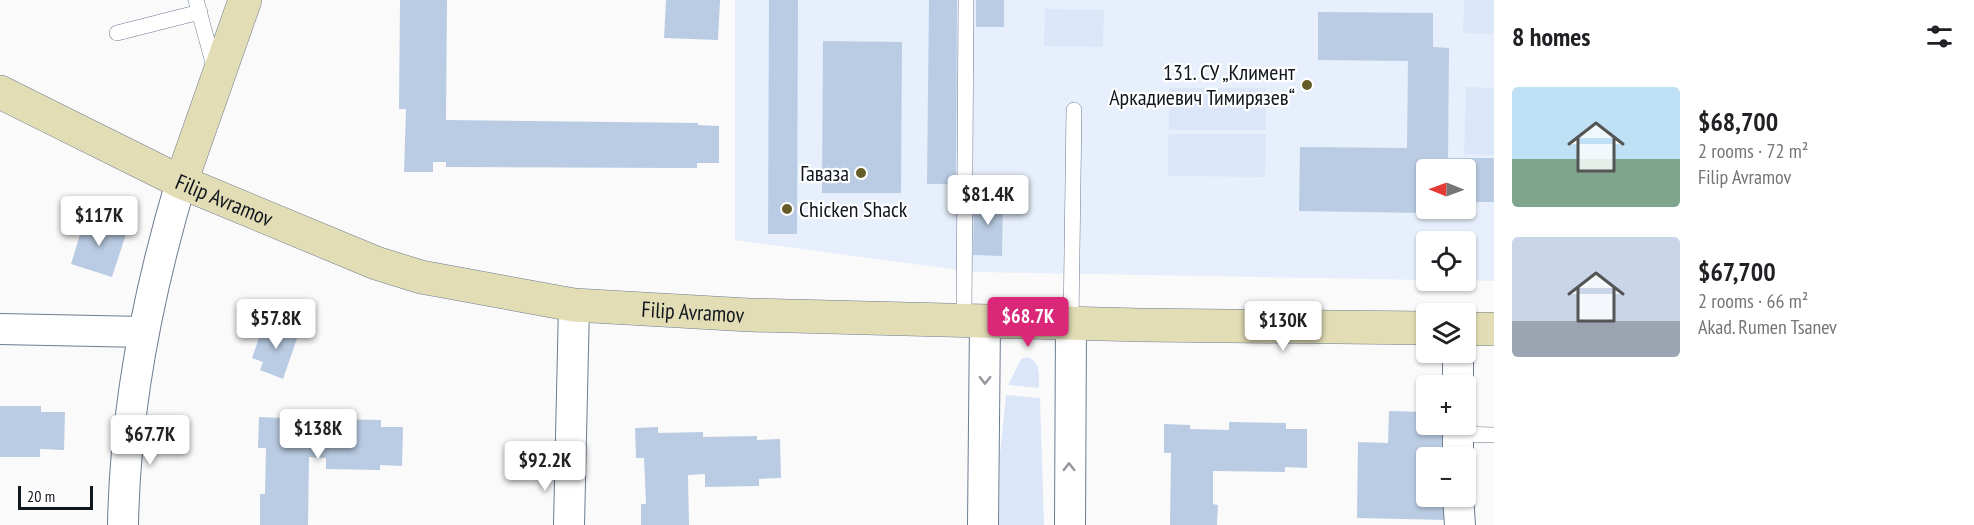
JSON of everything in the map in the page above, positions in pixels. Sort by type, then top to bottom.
[{"type":"street","points":[[123,525],[132,405],[158,266],[181,182],[245,0]]},
{"type":"street","name":"Filip Avramov","points":[[0,92],[181,182],[376,263],[421,277],[573,305],[749,315],[1416,328]]},
{"type":"street","points":[[569,525],[573,305]]},
{"type":"street","points":[[975,321],[983,525]]},
{"type":"street","points":[[1070,525],[1071,323]]},
{"type":"street","points":[[0,329],[144,332]]},
{"type":"street","points":[[1476,329],[1494,329]]},
{"type":"street","points":[[1459,507],[1460,525]]},
{"type":"lane","points":[[966,0],[975,321]]},
{"type":"lane","points":[[117,33],[198,6],[217,79]]},
{"type":"lane","points":[[1071,323],[1074,110]]},
{"type":"lane","points":[[1458,439],[1494,435]]},
{"type":"shaded area","points":[[735,0],[1494,0],[1494,281],[1476,280],[1476,231],[1416,231],[1416,280],[973,272],[735,240]]},
{"type":"shaded area","points":[[1464,0],[1494,0],[1494,34],[1463,33]]},
{"type":"shaded area","points":[[1045,9],[1104,10],[1103,47],[1044,46]]},
{"type":"shaded area","points":[[1466,87],[1494,88],[1494,155],[1464,154]]},
{"type":"shaded area","points":[[1169,88],[1266,88],[1266,130],[1169,130]]},
{"type":"shaded area","points":[[1168,134],[1266,134],[1265,177],[1168,176]]},
{"type":"shaded area","points":[[1027,357],[1037,365],[1039,388],[1008,385],[1021,359]]},
{"type":"shaded area","points":[[1006,395],[1040,398],[1044,525],[999,525],[1000,454]]},
{"type":"building","points":[[400,0],[447,0],[446,120],[698,123],[698,125],[719,126],[719,163],[697,163],[697,168],[675,168],[446,167],[446,162],[433,162],[433,172],[404,172],[406,109],[399,109]]},
{"type":"building","points":[[666,0],[720,0],[718,40],[664,38]]},
{"type":"building","points":[[769,0],[798,0],[797,234],[768,234]]},
{"type":"building","points":[[929,0],[957,0],[956,184],[927,184]]},
{"type":"building","points":[[976,0],[1004,0],[1004,27],[976,27]]},
{"type":"building","points":[[1318,12],[1433,13],[1433,47],[1449,48],[1448,158],[1494,158],[1494,202],[1476,202],[1476,159],[1416,159],[1416,213],[1299,211],[1300,147],[1407,148],[1408,61],[1318,60]]},
{"type":"building","points":[[823,41],[902,42],[901,193],[822,193]]},
{"type":"building","points":[[974,196],[1003,196],[1002,256],[973,255]]},
{"type":"building","points":[[85,218],[127,231],[112,277],[71,264]]},
{"type":"building","points":[[276,325],[299,333],[283,379],[260,370],[263,362],[252,358],[262,329],[273,333]]},
{"type":"building","points":[[0,406],[41,406],[41,412],[65,412],[64,450],[40,449],[40,457],[0,457]]},
{"type":"building","points":[[1389,411],[1416,412],[1416,435],[1447,435],[1446,447],[1416,447],[1416,507],[1446,507],[1445,520],[1357,518],[1358,442],[1388,443]]},
{"type":"building","points":[[259,417],[282,418],[282,424],[327,425],[327,419],[381,420],[381,427],[403,427],[402,466],[380,465],[380,470],[326,469],[326,458],[309,457],[308,525],[260,525],[260,494],[265,494],[266,448],[258,448]]},
{"type":"building","points":[[1229,422],[1286,423],[1286,429],[1307,429],[1307,468],[1285,467],[1285,472],[1213,471],[1213,504],[1218,505],[1217,525],[1170,525],[1171,453],[1164,453],[1164,424],[1190,425],[1190,429],[1229,430]]},
{"type":"building","points":[[658,427],[658,433],[703,432],[703,437],[757,436],[757,440],[780,439],[781,478],[759,479],[759,486],[705,487],[705,474],[688,475],[689,525],[641,525],[641,504],[646,504],[644,458],[636,458],[635,428]]},
{"type":"place","name":"131. СУ „Климент Аркадиевич Тимирязев“","points":[[1307,85]]},
{"type":"place","name":"Гаваза","points":[[861,173]]},
{"type":"place","name":"Chicken Shack","points":[[787,209]]}]
